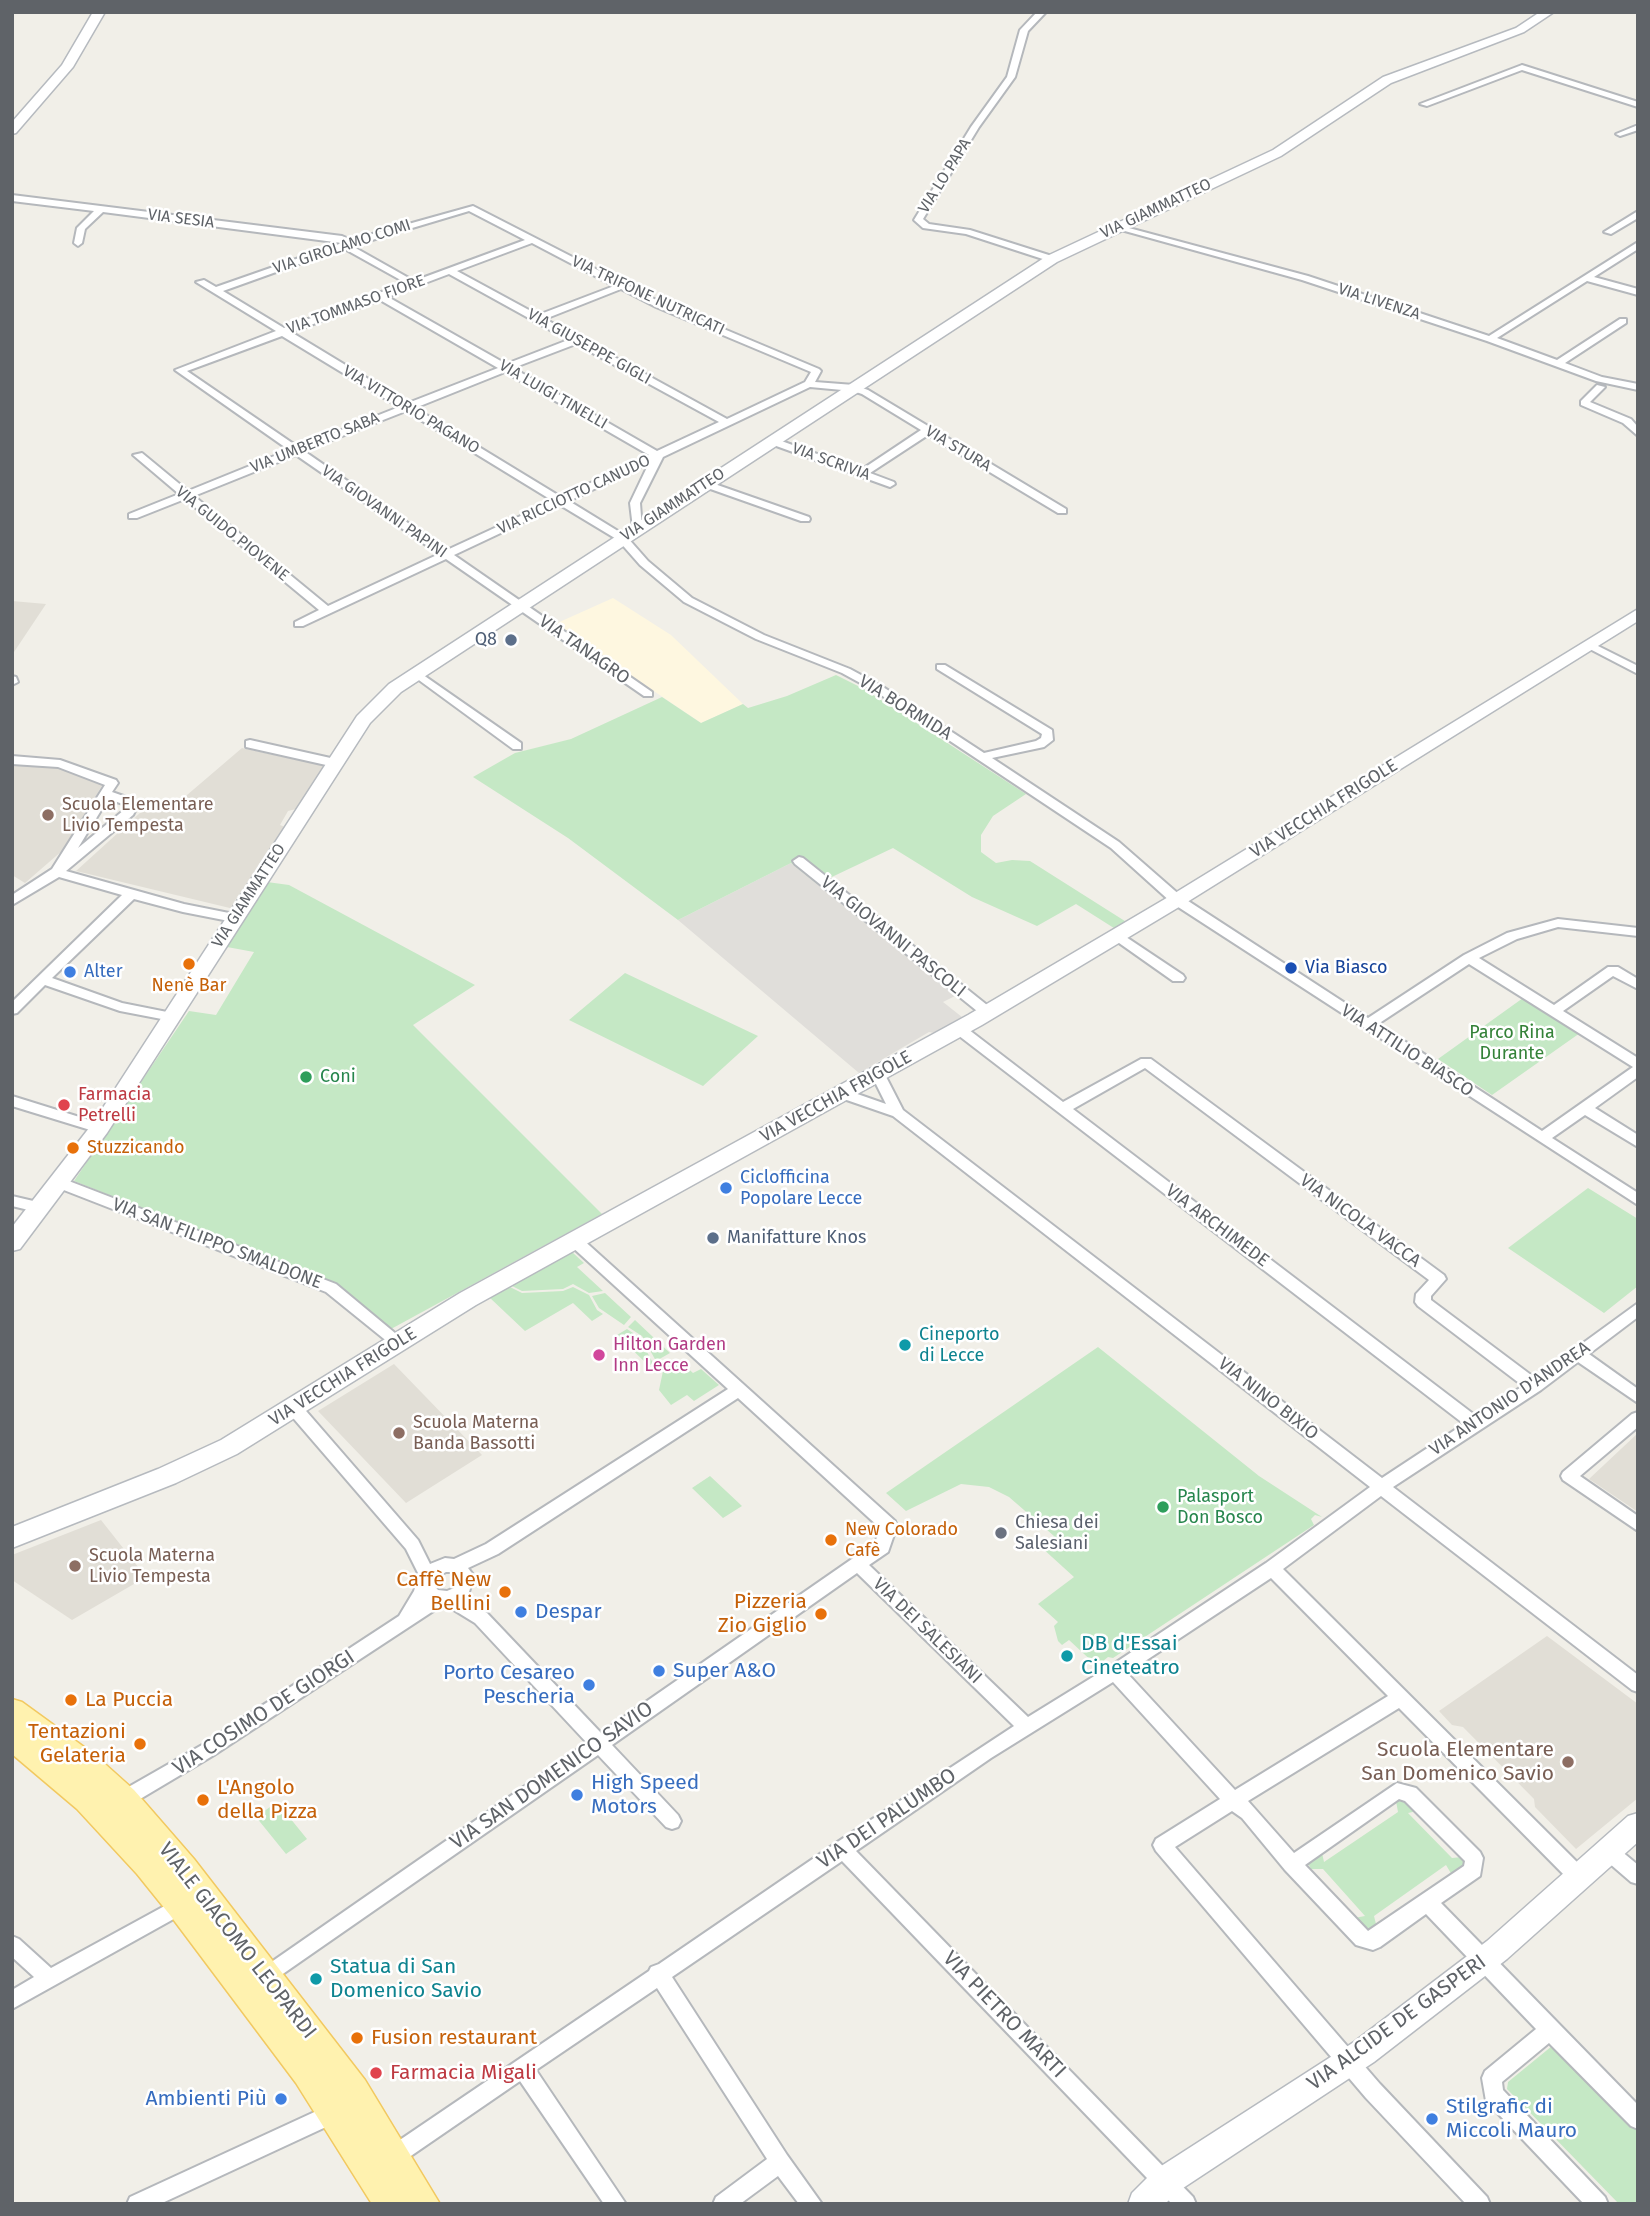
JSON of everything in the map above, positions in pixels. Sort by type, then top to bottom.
[{"type":"main road","name":"VIALE GIACOMO LEOPARDI","points":[[12,1711],[85,1764],[124,1799],[188,1876],[391,2204]]},
{"type":"main road","name":"VIALE GIACOMO LEOPARDI","points":[[12,1737],[87,1800],[354,2091],[425,2204]]},
{"type":"street","points":[[12,130],[18,118],[67,68],[99,12]]},
{"type":"street","name":"VIA LO PAPA","points":[[1042,12],[1024,30],[1011,77],[975,127],[918,220],[926,226],[967,232],[1052,259]]},
{"type":"street","name":"VIA GIAMMATTEO","points":[[12,1243],[61,1183],[100,1128],[363,720],[379,702],[416,673],[1052,259],[1285,149],[1350,102],[1387,80],[1520,30],[1548,12]]},
{"type":"street","points":[[1424,104],[1522,67],[1638,105]]},
{"type":"street","points":[[1620,134],[1638,127]]},
{"type":"street","name":"VIA SESIA","points":[[12,198],[98,211],[342,239],[347,244]]},
{"type":"street","name":"VIA TRIFONE NUTRICATI","points":[[470,208],[621,286],[816,371],[809,384]]},
{"type":"street","name":"VIA GIROLAMO COMI","points":[[215,291],[347,244],[470,208]]},
{"type":"street","points":[[1608,232],[1638,214]]},
{"type":"street","name":"VIA LIVENZA","points":[[1117,226],[1305,278],[1490,339],[1599,379],[1638,387]]},
{"type":"street","name":"VIA TOMMASO FIORE","points":[[180,370],[533,240]]},
{"type":"street","points":[[347,244],[414,284]]},
{"type":"street","points":[[1490,339],[1638,245]]},
{"type":"street","name":"VIA GIUSEPPE GIGLI","points":[[450,271],[728,423]]},
{"type":"street","points":[[1586,278],[1638,292]]},
{"type":"street","name":"VIA VITTORIO PAGANO","points":[[201,282],[622,538]]},
{"type":"street","points":[[537,319],[621,286]]},
{"type":"street","name":"VIA LUIGI TINELLI","points":[[380,296],[658,456]]},
{"type":"street","points":[[1558,364],[1623,320]]},
{"type":"street","name":"VIA UMBERTO SABA","points":[[132,516],[576,340]]},
{"type":"street","name":"VIA GIOVANNI PAPINI","points":[[180,370],[520,606]]},
{"type":"street","points":[[809,384],[854,388]]},
{"type":"street","name":"VIA RICCIOTTO CANUDO","points":[[299,624],[809,384]]},
{"type":"street","points":[[1600,387],[1584,403],[1627,421],[1638,433]]},
{"type":"street","name":"VIA STURA","points":[[854,388],[865,392],[1062,510]]},
{"type":"street","points":[[862,474],[927,431]]},
{"type":"street","name":"VIA SCRIVIA","points":[[772,441],[890,484]]},
{"type":"street","name":"VIA GUIDO PIOVENE","points":[[138,455],[327,611]]},
{"type":"street","points":[[638,528],[635,503],[658,456]]},
{"type":"street","points":[[706,484],[805,519]]},
{"type":"street","name":"VIA BORMIDA","points":[[622,538],[643,562],[688,600],[760,638],[846,671],[879,689],[1115,845],[1177,900]]},
{"type":"street","name":"VIA TANAGRO","points":[[520,606],[648,694]]},
{"type":"street","name":"VIA VECCHIA FRIGOLE","points":[[12,1538],[179,1471],[229,1447],[468,1299],[959,1029],[1177,900],[1638,614]]},
{"type":"street","points":[[1590,645],[1638,671]]},
{"type":"street","points":[[941,667],[1048,733],[1047,740],[1040,744],[981,757]]},
{"type":"street","points":[[416,673],[517,746]]},
{"type":"street","points":[[250,744],[335,763]]},
{"type":"street","points":[[12,760],[60,764],[112,783],[57,872]]},
{"type":"street","points":[[12,901],[57,872],[129,812],[131,807],[128,802],[106,794]]},
{"type":"street","name":"VIA GIOVANNI PASCOLI","points":[[799,861],[987,1012]]},
{"type":"street","points":[[57,872],[183,908],[234,918]]},
{"type":"street","points":[[12,1010],[131,894]]},
{"type":"street","name":"VIA ATTILIO BIASCO","points":[[1177,900],[1638,1200]]},
{"type":"street","points":[[1367,1025],[1469,958],[1512,936],[1558,923],[1638,932]]},
{"type":"street","points":[[1117,935],[1178,978]]},
{"type":"street","points":[[1469,958],[1554,1011],[1636,1072],[1542,1138]]},
{"type":"street","points":[[1554,1011],[1613,971],[1638,985]]},
{"type":"street","points":[[44,980],[120,1007],[172,1017]]},
{"type":"street","name":"VIA ARCHIMEDE","points":[[959,1029],[1475,1424]]},
{"type":"street","name":"VIA NICOLA VACCA","points":[[1063,1108],[1146,1062],[1438,1279],[1427,1288],[1423,1302],[1535,1386]]},
{"type":"street","name":"VIA NINO BIXIO","points":[[878,1074],[898,1113]]},
{"type":"street","name":"VIA NINO BIXIO","points":[[843,1094],[898,1113],[1638,1685]]},
{"type":"street","points":[[12,1101],[100,1128]]},
{"type":"street","points":[[1585,1108],[1638,1142]]},
{"type":"street","name":"VIA SAN FILIPPO SMALDONE","points":[[61,1183],[331,1288],[399,1343]]},
{"type":"street","points":[[12,1201],[41,1208]]},
{"type":"street","points":[[575,1241],[739,1390]]},
{"type":"street","name":"VIA ANTONIO D'ANDREA","points":[[1381,1487],[1535,1386],[1638,1309]]},
{"type":"street","points":[[1577,1354],[1638,1397]]},
{"type":"street","name":"VIA COSIMO DE GIORGI","points":[[124,1799],[218,1743],[402,1622],[444,1598],[458,1573],[492,1549],[739,1390]]},
{"type":"street","name":"VIA DEI SALESIANI","points":[[739,1390],[889,1526],[882,1547],[859,1565],[1027,1727]]},
{"type":"street","points":[[294,1408],[412,1545],[458,1573],[481,1618],[672,1821]]},
{"type":"street","points":[[1638,1418],[1569,1476],[1638,1525]]},
{"type":"street","name":"VIA DEI PALUMBO","points":[[395,2155],[842,1849],[1272,1568],[1381,1487]]},
{"type":"street","points":[[412,1545],[433,1596],[444,1598],[481,1618]]},
{"type":"street","name":"VIA SAN DOMENICO SAVIO","points":[[256,1984],[599,1742],[859,1565]]},
{"type":"street","points":[[1272,1568],[1579,1877]]},
{"type":"street","name":"VIA COSIMO DE GIORGI","points":[[402,1622],[432,1570],[458,1573]]},
{"type":"street","points":[[1115,1672],[1233,1801],[1248,1812],[1292,1864],[1363,1939],[1373,1941],[1428,1903],[1473,1870],[1474,1858],[1410,1794],[1397,1791],[1292,1864]]},
{"type":"street","points":[[1400,1698],[1162,1845],[1349,2063],[1480,2204]]},
{"type":"street","name":"VIA ALCIDE DE GASPERI","points":[[1143,2204],[1166,2181],[1349,2063],[1482,1961],[1638,1825]]},
{"type":"street","name":"VIA PIETRO MARTI","points":[[842,1849],[1186,2204]]},
{"type":"street","points":[[1608,1851],[1638,1876]]},
{"type":"street","points":[[1428,1903],[1638,2119]]},
{"type":"street","points":[[12,2000],[181,1905]]},
{"type":"street","points":[[12,1945],[50,1979]]},
{"type":"street","points":[[658,1973],[780,2162],[813,2204]]},
{"type":"street","points":[[1550,2030],[1492,2078],[1493,2094],[1598,2204]]},
{"type":"street","points":[[522,2067],[615,2204]]},
{"type":"street","points":[[137,2204],[334,2113]]},
{"type":"street","points":[[723,2204],[780,2162]]},
{"type":"shaded area","points":[[613,598],[671,635],[743,704],[701,723],[555,624]]},
{"type":"shaded area","points":[[12,601],[46,604],[12,655]]},
{"type":"shaded area","points":[[242,748],[325,766],[296,809],[288,811],[280,825],[285,827],[243,895],[239,894],[234,902],[238,904],[234,909],[76,871],[152,802],[173,807]]},
{"type":"shaded area","name":"Scuola Elementare Livio Tempesta","points":[[12,764],[60,768],[103,784],[63,850],[25,883],[12,875]]},
{"type":"shaded area","points":[[791,863],[955,996],[943,1002],[962,1017],[934,1033],[929,1032],[859,1073],[678,920]]},
{"type":"shaded area","name":"Scuola Materna Banda Bassotti","points":[[394,1364],[482,1455],[406,1503],[318,1411]]},
{"type":"shaded area","points":[[1638,1433],[1638,1512],[1589,1479]]},
{"type":"shaded area","name":"Scuola Materna Livio Tempesta","points":[[101,1520],[146,1577],[72,1620],[12,1580],[12,1555]]},
{"type":"shaded area","name":"Scuola Elementare San Domenico Savio","points":[[1547,1636],[1638,1704],[1638,1798],[1576,1849],[1535,1807],[1534,1799],[1463,1727],[1452,1725],[1439,1711]]},
{"type":"green space","points":[[836,675],[864,689],[1026,794],[993,816],[981,835],[981,852],[996,863],[1030,861],[1128,923],[1117,930],[1076,904],[1037,926],[972,897],[893,848],[817,884],[791,863],[678,920],[568,838],[473,777],[515,753],[571,739],[662,697],[701,723],[743,704],[748,708],[787,696]]},
{"type":"green space","name":"Coni","points":[[267,882],[289,885],[475,985],[413,1025],[602,1214],[391,1329],[328,1282],[74,1181],[189,1011],[216,1015],[254,952],[227,947]]},
{"type":"green space","points":[[625,973],[758,1036],[703,1086],[569,1020]]},
{"type":"green space","name":"Parco Rina Durante","points":[[1523,998],[1580,1033],[1492,1095],[1438,1059]]},
{"type":"green space","points":[[1588,1188],[1638,1219],[1638,1286],[1604,1313],[1508,1248]]},
{"type":"green space","points":[[572,1252],[584,1263],[577,1267],[603,1291],[589,1293],[573,1284],[563,1289],[522,1291],[510,1285]]},
{"type":"green space","points":[[508,1286],[522,1293],[563,1291],[573,1287],[589,1295],[597,1310],[603,1314],[592,1321],[573,1303],[525,1331],[489,1297]]},
{"type":"green space","points":[[605,1293],[631,1317],[624,1325],[599,1308],[592,1296]]},
{"type":"green space","points":[[635,1320],[670,1353],[656,1361],[642,1336],[628,1327]]},
{"type":"green space","points":[[627,1329],[639,1337],[653,1363],[649,1366],[617,1335]]},
{"type":"green space","name":"Palasport Don Bosco","points":[[1098,1347],[1259,1476],[1322,1517],[1315,1515],[1311,1519],[1314,1525],[1097,1666],[1069,1640],[1062,1645],[1058,1641],[1054,1626],[1058,1622],[1038,1604],[1074,1577],[1041,1547],[1054,1536],[1009,1497],[989,1487],[961,1484],[906,1511],[886,1493]]},
{"type":"green space","points":[[679,1360],[693,1373],[701,1369],[719,1385],[694,1401],[687,1395],[671,1405],[659,1390],[663,1371]]},
{"type":"green space","points":[[710,1476],[742,1506],[723,1518],[692,1488]]},
{"type":"green space","points":[[1401,1798],[1417,1811],[1408,1813],[1452,1858],[1462,1857],[1466,1862],[1452,1875],[1446,1865],[1374,1916],[1377,1928],[1366,1930],[1354,1918],[1365,1916],[1323,1869],[1311,1869],[1308,1863],[1322,1853],[1324,1862],[1398,1812],[1396,1801]]},
{"type":"green space","points":[[277,1802],[307,1839],[286,1854],[256,1817]]},
{"type":"green space","points":[[1552,2046],[1638,2127],[1638,2204],[1619,2204],[1507,2089],[1508,2082]]},
{"type":"place","name":"Q8","points":[[511,640]]},
{"type":"place","name":"Scuola Elementare Livio Tempesta","points":[[48,815]]},
{"type":"place","name":"Nenè Bar","points":[[189,964]]},
{"type":"place","name":"Via Biasco","points":[[1291,968]]},
{"type":"place","name":"Alter","points":[[70,972]]},
{"type":"place","name":"Coni","points":[[306,1077]]},
{"type":"place","name":"Farmacia Petrelli","points":[[64,1105]]},
{"type":"place","name":"Stuzzicando","points":[[73,1148]]},
{"type":"place","name":"Ciclofficina Popolare Lecce","points":[[726,1188]]},
{"type":"place","name":"Manifatture Knos","points":[[713,1238]]},
{"type":"place","name":"Cineporto di Lecce","points":[[905,1345]]},
{"type":"place","name":"Hilton Garden Inn Lecce","points":[[599,1355]]},
{"type":"place","name":"Scuola Materna Banda Bassotti","points":[[399,1433]]},
{"type":"place","name":"Palasport Don Bosco","points":[[1163,1507]]},
{"type":"place","name":"Chiesa dei Salesiani","points":[[1001,1533]]},
{"type":"place","name":"New Colorado Cafè","points":[[831,1540]]},
{"type":"place","name":"Scuola Materna Livio Tempesta","points":[[75,1566]]},
{"type":"place","name":"Caffè New Bellini","points":[[505,1592]]},
{"type":"place","name":"Despar","points":[[521,1612]]},
{"type":"place","name":"Pizzeria Zio Giglio","points":[[821,1614]]},
{"type":"place","name":"DB d'Essai Cineteatro","points":[[1067,1656]]},
{"type":"place","name":"Super A&O","points":[[659,1671]]},
{"type":"place","name":"Porto Cesareo Pescheria","points":[[589,1685]]},
{"type":"place","name":"La Puccia","points":[[71,1700]]},
{"type":"place","name":"Tentazioni Gelateria","points":[[140,1744]]},
{"type":"place","name":"Scuola Elementare San Domenico Savio","points":[[1568,1762]]},
{"type":"place","name":"High Speed Motors","points":[[577,1795]]},
{"type":"place","name":"L'Angolo della Pizza","points":[[203,1800]]},
{"type":"place","name":"Statua di San Domenico Savio","points":[[316,1979]]},
{"type":"place","name":"Fusion restaurant","points":[[357,2038]]},
{"type":"place","name":"Farmacia Migali","points":[[376,2073]]},
{"type":"place","name":"Ambienti Più","points":[[281,2099]]},
{"type":"place","name":"Stilgrafic di Miccoli Mauro","points":[[1432,2119]]}]
